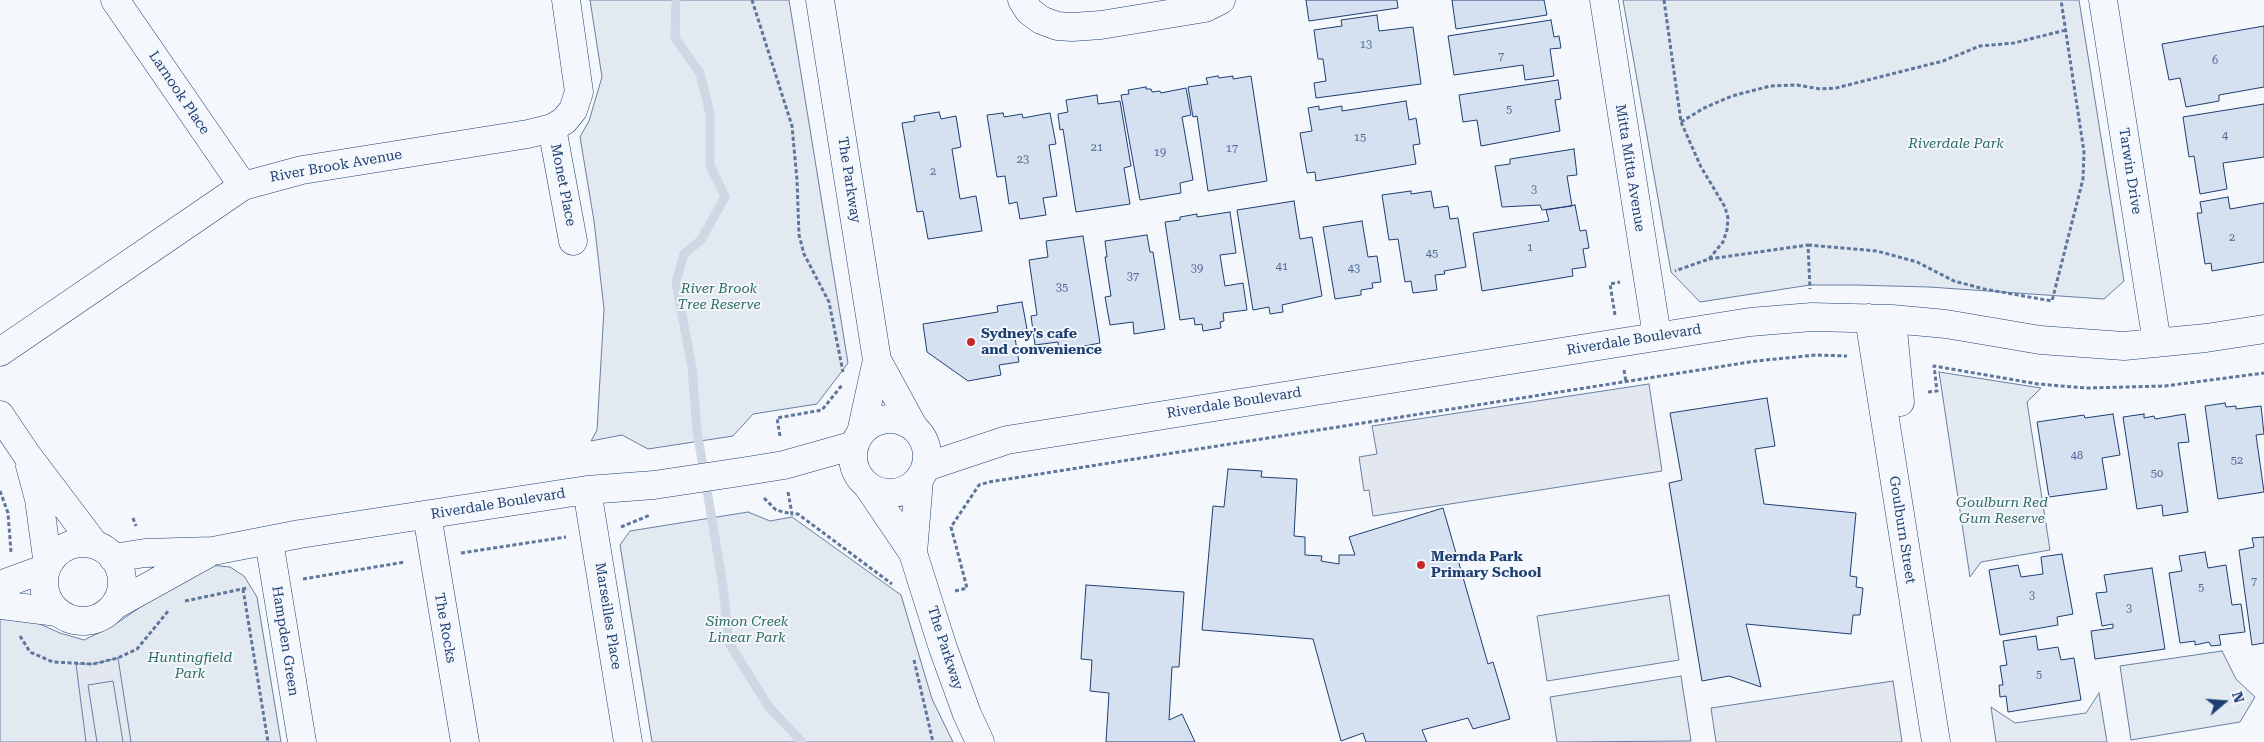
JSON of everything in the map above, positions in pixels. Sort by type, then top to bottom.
[{"type":"street","name":"Larnook Place","points":[[115,0],[243,186]]},
{"type":"street","name":"River Brook Avenue","points":[[0,352],[243,186],[302,170],[552,128],[564,121],[573,110],[579,92],[566,0]]},
{"type":"street","name":"The Parkway","points":[[820,0],[877,360],[918,433]]},
{"type":"street","points":[[1022,0],[1029,11],[1041,20],[1057,26],[1072,27],[1101,25],[1205,8],[1221,0]]},
{"type":"street","name":"Mitta Mitta Avenue","points":[[1604,0],[1657,336]]},
{"type":"street","name":"Tarwin Drive","points":[[2103,0],[2157,343]]},
{"type":"street","name":"Monet Place","points":[[552,128],[574,241]]},
{"type":"street","name":"Riverdale Boulevard","points":[[922,474],[1007,440],[1750,322],[1812,317],[1880,318],[1946,324],[2040,340],[2124,346],[2264,329]]},
{"type":"street","name":"Goulburn Street","points":[[1880,318],[1899,397],[1955,742]]},
{"type":"street","name":"Goulburn Street","points":[[1880,318],[1936,742]]},
{"type":"street","name":"The Parkway","points":[[858,439],[877,360]]},
{"type":"street","points":[[0,415],[27,455],[119,569],[122,581],[115,605],[106,614],[94,620],[68,619],[57,612],[45,594],[46,567],[39,499],[27,455]]},
{"type":"street","points":[[892,419],[904,422],[918,433],[927,458],[922,474],[910,488],[899,492],[877,491],[862,479],[853,455],[858,439],[870,425],[880,420],[892,419]]},
{"type":"street","name":"Riverdale Boulevard","points":[[918,433],[1007,440]]},
{"type":"street","name":"Riverdale Boulevard","points":[[104,551],[145,553],[213,551],[587,490],[654,485],[784,465],[858,439]]},
{"type":"street","name":"Riverdale Boulevard","points":[[784,465],[862,479]]},
{"type":"street","name":"The Parkway","points":[[913,553],[922,474]]},
{"type":"street","name":"The Parkway","points":[[862,479],[913,553],[943,648],[967,714],[980,742]]},
{"type":"street","name":"Marseilles Place","points":[[587,490],[628,742]]},
{"type":"street","name":"The Rocks","points":[[427,515],[464,742]]},
{"type":"street","name":"Hampden Green","points":[[269,541],[302,742]]},
{"type":"street","points":[[0,584],[46,567],[62,548],[84,543],[104,551]]},
{"type":"street","name":"Riverdale Boulevard","points":[[115,605],[213,551]]},
{"type":"street","points":[[0,605],[57,612]]},
{"type":"path","points":[[752,0],[792,126],[797,180],[799,235],[804,254],[833,313],[845,380],[822,410],[777,418],[792,514]]},
{"type":"path","points":[[1664,0],[1681,122],[1700,167],[1725,207],[1727,230],[1723,242],[1709,259]]},
{"type":"path","points":[[1671,272],[1709,259],[1808,245],[1877,251],[1917,262],[1954,281],[1984,289],[2052,301],[2075,212],[2083,170],[2084,152],[2061,0]]},
{"type":"path","points":[[1681,122],[1704,108],[1732,96],[1770,86],[1797,85],[1820,89],[1836,88],[1942,61],[1980,46],[2014,43],[2066,30]]},
{"type":"path","points":[[1808,245],[1816,355]]},
{"type":"path","points":[[929,599],[967,588],[951,527],[979,485],[989,482],[1756,361],[1816,355],[1847,356],[1849,365]]},
{"type":"path","points":[[1899,397],[1937,391],[1934,366],[2038,384],[2086,388],[2165,386],[2264,373]]},
{"type":"path","points":[[759,497],[765,498],[776,510],[798,514],[892,584],[895,592]]},
{"type":"path","points":[[181,602],[275,583],[614,529],[652,515]]},
{"type":"path","points":[[243,589],[268,742]]},
{"type":"path","points":[[14,634],[20,637],[30,652],[53,662],[93,664],[118,658],[137,648],[157,622],[175,606]]},
{"type":"path","points":[[913,654],[934,742]]},
{"type":"green space","name":"River Brook Tree Reserve","points":[[590,0],[789,0],[848,363],[817,404],[753,414],[733,436],[648,449],[622,435],[591,441],[597,430],[604,309],[594,221],[580,137],[589,121],[602,77]]},
{"type":"green space","name":"Riverdale Park","points":[[1623,0],[2079,0],[2124,281],[2104,299],[1929,287],[1810,285],[1700,302],[1671,272]]},
{"type":"green space","name":"Goulburn Red Gum Reserve","points":[[1939,372],[2041,388],[2027,402],[2050,550],[1981,562],[1970,577]]},
{"type":"green space","name":"Simon Creek Linear Park","points":[[748,512],[770,521],[792,517],[901,595],[932,699],[953,742],[652,742],[620,545],[630,531]]},
{"type":"green space","name":"Huntingfield Park","points":[[210,565],[230,567],[244,576],[257,597],[281,742],[0,742],[0,615],[33,621],[60,633],[84,640],[111,627],[182,579]]},
{"type":"green space","points":[[1669,595],[1679,660],[1547,681],[1537,616]]},
{"type":"green space","points":[[2222,651],[2236,679],[2255,697],[2240,722],[2131,740],[2120,666]]},
{"type":"green space","points":[[1681,676],[1691,741],[1557,742],[1550,697]]},
{"type":"green space","points":[[2099,693],[2107,742],[1996,742],[1991,707],[2015,723],[2086,713]]},
{"type":"shaded area","points":[[1649,384],[1662,471],[1373,516],[1369,490],[1364,491],[1359,457],[1377,454],[1372,426]]},
{"type":"shaded area","points":[[118,658],[131,742],[123,742],[113,681],[88,685],[97,742],[86,742],[76,664],[93,664]]},
{"type":"shaded area","points":[[1893,681],[1902,742],[1716,742],[1711,708]]},
{"type":"building","points":[[1306,0],[1397,0],[1398,8],[1309,21]]},
{"type":"building","points":[[1452,0],[1544,0],[1547,15],[1456,29]]},
{"type":"building","points":[[1377,15],[1379,31],[1413,27],[1421,84],[1316,98],[1314,83],[1326,81],[1323,59],[1318,59],[1314,30],[1342,26],[1341,20]]},
{"type":"building","points":[[1551,20],[1554,37],[1559,36],[1561,48],[1550,49],[1554,76],[1525,80],[1523,65],[1454,75],[1448,36]]},
{"type":"building","points":[[2264,26],[2264,87],[2219,95],[2219,101],[2186,107],[2180,78],[2169,80],[2162,44]]},
{"type":"building","points":[[1218,76],[1219,78],[1233,76],[1233,79],[1251,76],[1267,181],[1208,191],[1197,116],[1193,117],[1188,87],[1208,84],[1206,78]]},
{"type":"building","points":[[1558,80],[1561,99],[1555,100],[1560,131],[1481,146],[1477,120],[1463,122],[1459,95]]},
{"type":"building","points":[[1146,87],[1146,89],[1151,89],[1152,92],[1160,91],[1161,93],[1186,88],[1191,115],[1182,117],[1193,180],[1180,183],[1181,193],[1140,200],[1121,95],[1129,94],[1128,90]]},
{"type":"building","points":[[1097,95],[1098,104],[1120,101],[1131,166],[1124,168],[1130,204],[1076,212],[1063,129],[1060,130],[1058,114],[1068,112],[1066,100]]},
{"type":"building","points":[[1406,101],[1409,120],[1416,118],[1420,144],[1413,145],[1416,164],[1316,181],[1315,172],[1307,173],[1300,133],[1312,131],[1308,108],[1319,106],[1319,110],[1342,106],[1342,111]]},
{"type":"building","points":[[2264,104],[2264,157],[2223,163],[2227,189],[2200,194],[2194,156],[2189,157],[2183,117]]},
{"type":"building","points":[[939,112],[941,119],[956,116],[961,147],[952,149],[960,199],[976,196],[982,231],[928,239],[923,211],[917,212],[902,123],[915,121],[914,116]]},
{"type":"building","points":[[1003,113],[1004,117],[1022,114],[1023,118],[1050,113],[1056,144],[1049,145],[1057,196],[1043,198],[1046,215],[1020,219],[1017,202],[1009,204],[1005,176],[997,177],[987,115]]},
{"type":"building","points":[[1574,149],[1577,175],[1567,176],[1572,206],[1542,210],[1540,205],[1502,207],[1495,166],[1510,164],[1510,159]]},
{"type":"building","points":[[1411,191],[1411,194],[1431,191],[1434,208],[1448,206],[1450,219],[1458,218],[1466,267],[1444,271],[1445,274],[1435,275],[1437,290],[1413,293],[1411,281],[1405,282],[1398,239],[1389,240],[1382,195]]},
{"type":"building","points":[[2228,197],[2230,209],[2264,203],[2264,262],[2212,271],[2211,263],[2205,264],[2197,213],[2202,213],[2200,202]]},
{"type":"building","points":[[1294,201],[1300,239],[1312,237],[1322,296],[1282,305],[1283,312],[1270,314],[1269,307],[1253,310],[1237,210]]},
{"type":"building","points":[[1575,205],[1580,231],[1586,230],[1589,248],[1583,249],[1586,267],[1572,269],[1573,276],[1482,291],[1473,233],[1549,221],[1546,210]]},
{"type":"building","points":[[1230,212],[1236,253],[1220,255],[1225,286],[1243,283],[1247,310],[1223,313],[1224,321],[1220,322],[1221,328],[1203,331],[1202,324],[1195,325],[1194,318],[1180,320],[1165,222],[1180,220],[1180,217],[1197,214],[1197,217]]},
{"type":"building","points":[[1362,221],[1368,257],[1377,256],[1381,282],[1372,283],[1373,288],[1361,290],[1361,295],[1335,299],[1323,227]]},
{"type":"building","points":[[1147,235],[1150,252],[1153,252],[1165,329],[1134,334],[1133,322],[1110,325],[1105,297],[1111,296],[1105,257],[1107,257],[1105,241]]},
{"type":"building","points":[[1083,236],[1100,343],[1059,351],[1058,342],[1035,345],[1031,316],[1037,315],[1029,260],[1048,257],[1046,241]]},
{"type":"building","name":"Sydney's cafe and convenience","points":[[1022,302],[1027,329],[1014,332],[1019,362],[999,365],[1001,375],[968,381],[927,352],[923,324],[998,312],[997,306]]},
{"type":"building","points":[[1767,398],[1775,446],[1755,449],[1764,504],[1856,513],[1850,576],[1857,577],[1856,587],[1863,588],[1860,615],[1853,615],[1851,634],[1746,624],[1761,687],[1729,676],[1702,681],[1669,483],[1682,480],[1670,413]]},
{"type":"building","points":[[2225,403],[2226,407],[2236,406],[2236,409],[2261,406],[2264,434],[2256,435],[2264,492],[2218,499],[2205,406]]},
{"type":"building","points":[[2113,414],[2120,455],[2102,458],[2107,489],[2049,497],[2037,422],[2084,415],[2085,418]]},
{"type":"building","points":[[2144,414],[2144,418],[2154,416],[2155,419],[2185,414],[2189,442],[2178,443],[2188,512],[2163,516],[2162,505],[2137,509],[2123,417]]},
{"type":"building","points":[[1228,469],[1262,471],[1261,477],[1297,479],[1294,536],[1305,537],[1305,555],[1322,556],[1321,561],[1339,564],[1339,555],[1355,555],[1349,537],[1443,508],[1488,664],[1493,662],[1510,719],[1473,729],[1468,718],[1422,730],[1427,742],[1366,742],[1363,733],[1341,741],[1313,639],[1202,630],[1213,506],[1224,507]]},
{"type":"building","points":[[2264,537],[2264,643],[2252,645],[2239,550],[2254,547],[2252,538]]},
{"type":"building","points":[[2205,552],[2208,568],[2226,565],[2232,605],[2241,604],[2245,632],[2219,635],[2221,645],[2211,646],[2209,642],[2195,645],[2195,641],[2180,643],[2169,573],[2182,571],[2179,556]]},
{"type":"building","points":[[2062,554],[2073,614],[2057,617],[2058,625],[2000,635],[1989,570],[2018,565],[2021,577],[2043,574],[2041,557]]},
{"type":"building","points":[[2152,568],[2165,649],[2095,659],[2091,631],[2113,628],[2113,624],[2102,626],[2096,593],[2107,592],[2104,575]]},
{"type":"building","points":[[1086,585],[1184,592],[1179,667],[1172,667],[1169,720],[1182,714],[1195,742],[1106,742],[1109,693],[1090,691],[1092,660],[1081,659]]},
{"type":"building","points":[[2036,636],[2038,650],[2058,647],[2061,660],[2074,658],[2081,700],[2008,712],[2006,696],[2000,697],[1999,685],[2003,685],[2000,666],[2007,665],[2003,641]]},
{"type":"waterway","points":[[676,0],[675,38],[700,73],[710,114],[710,165],[725,197],[701,240],[684,254],[676,282],[692,368],[697,431],[723,586],[729,643],[769,707],[802,742]]},
{"type":"place","name":"Sydney's cafe and convenience","points":[[971,342]]},
{"type":"place","name":"Mernda Park Primary School","points":[[1421,565]]}]
